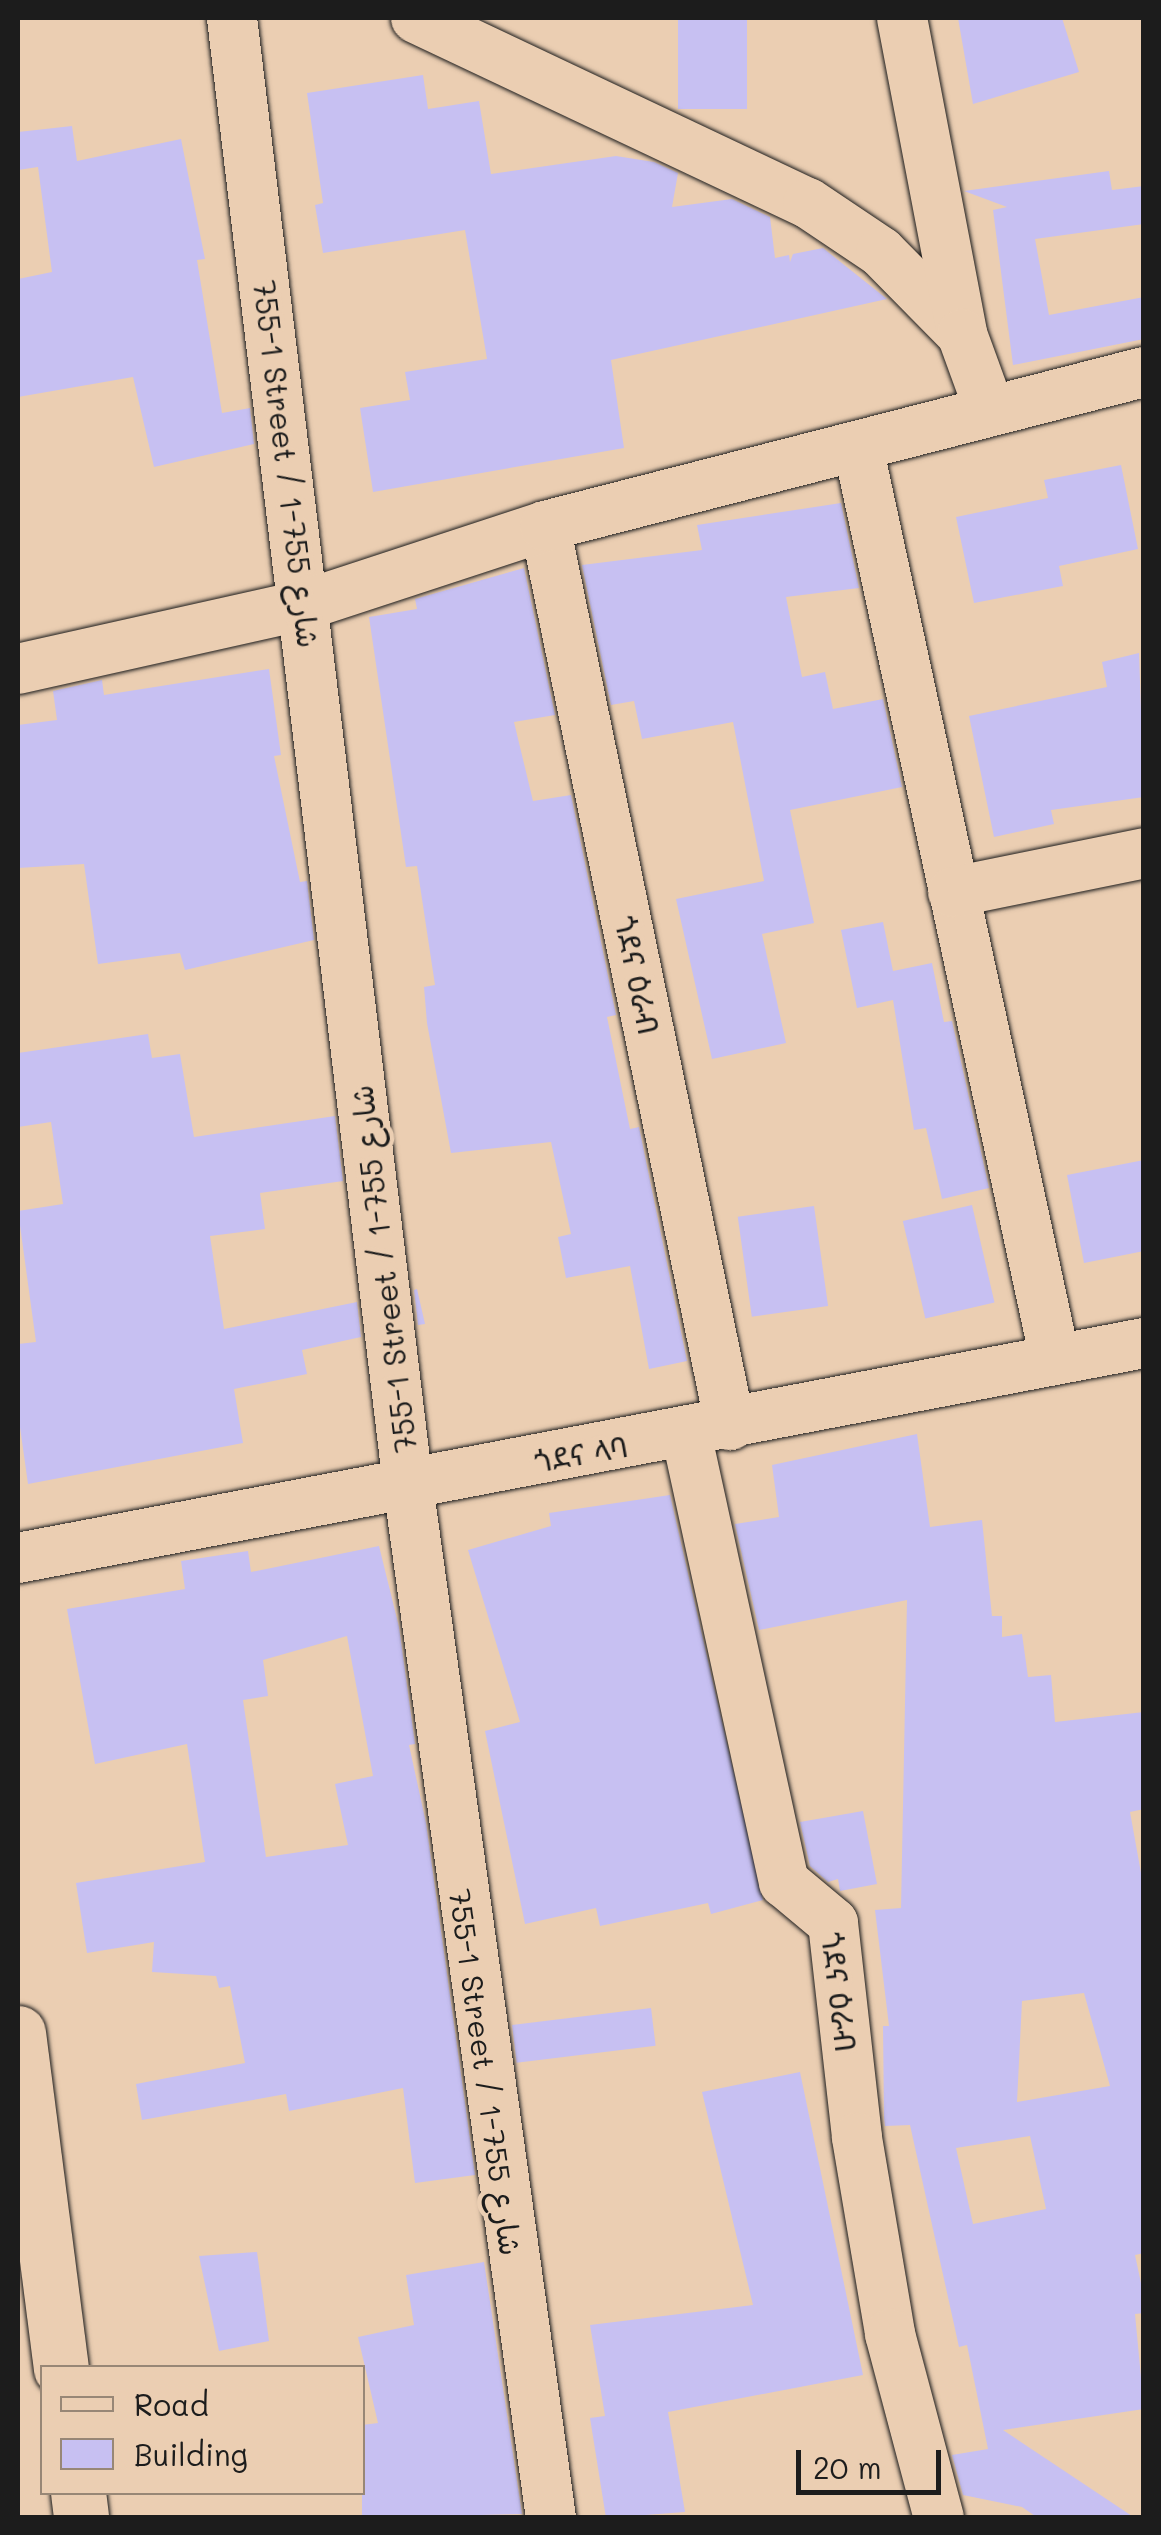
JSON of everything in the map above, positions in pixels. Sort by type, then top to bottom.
[{"type":"street","name":"755-1 Street / شارع 755-1","points":[[232,18],[408,1484],[550,2518]]},
{"type":"street","points":[[416,18],[808,204],[880,252],[962,334]]},
{"type":"street","points":[[902,18],[962,334],[990,411]]},
{"type":"street","points":[[18,669],[305,605],[545,526],[1144,372]]},
{"type":"street","points":[[858,447],[1056,1359]]},
{"type":"street","name":"ጎደና ዕራብ","points":[[545,526],[708,1429],[784,1882],[833,1923],[857,2138],[890,2334],[939,2518]]},
{"type":"street","points":[[954,892],[1144,854]]},
{"type":"street","name":"ጎደና ላባ","points":[[18,1558],[1144,1343]]},
{"type":"street","points":[[18,2034],[61,2365]]},
{"type":"building","points":[[678,18],[747,18],[747,109],[678,109]]},
{"type":"building","points":[[958,18],[1062,18],[1079,72],[973,104]]},
{"type":"building","points":[[423,75],[428,109],[479,101],[491,174],[616,156],[654,162],[678,173],[672,207],[732,199],[770,217],[775,258],[789,255],[790,262],[793,254],[823,248],[887,299],[611,360],[624,448],[373,492],[360,408],[410,400],[405,372],[487,359],[465,230],[323,253],[315,205],[323,203],[307,93]]},
{"type":"building","points":[[72,126],[77,161],[181,139],[205,259],[197,260],[222,413],[250,408],[254,444],[154,467],[133,377],[18,397],[18,279],[52,272],[38,167],[18,170],[18,132]]},
{"type":"building","points":[[1109,171],[1112,190],[1144,186],[1144,224],[1035,239],[1049,315],[1144,297],[1144,339],[1013,365],[993,210],[1007,207],[964,191]]},
{"type":"building","points":[[1121,465],[1138,549],[1059,566],[1063,586],[974,603],[956,517],[1048,498],[1044,480]]},
{"type":"building","points":[[841,503],[859,588],[786,597],[802,677],[825,672],[833,709],[883,699],[902,787],[790,810],[814,923],[762,934],[786,1043],[712,1059],[676,899],[764,881],[733,722],[642,739],[634,701],[611,705],[582,565],[702,550],[697,525]]},
{"type":"building","points":[[524,568],[555,715],[514,722],[533,801],[571,795],[616,1015],[607,1017],[630,1129],[639,1127],[687,1361],[649,1369],[630,1266],[566,1278],[558,1237],[571,1234],[551,1142],[451,1153],[427,1023],[424,987],[435,985],[417,866],[406,867],[369,617],[417,609],[415,599]]},
{"type":"building","points":[[1139,653],[1144,797],[1051,810],[1054,824],[994,837],[969,716],[1107,687],[1102,662]]},
{"type":"building","points":[[269,669],[281,755],[274,756],[300,882],[307,881],[314,940],[185,970],[180,953],[98,964],[84,864],[18,868],[18,725],[57,720],[53,691],[102,680],[104,695]]},
{"type":"building","points":[[883,922],[893,971],[932,963],[944,1022],[952,1021],[989,1188],[942,1199],[926,1128],[914,1130],[893,1000],[857,1008],[841,930]]},
{"type":"building","points":[[148,1034],[152,1058],[180,1054],[194,1137],[335,1116],[343,1181],[260,1193],[265,1229],[210,1236],[224,1329],[357,1302],[361,1337],[302,1350],[307,1374],[234,1389],[243,1443],[28,1484],[18,1413],[18,1344],[36,1342],[18,1211],[63,1204],[51,1122],[18,1127],[18,1053]]},
{"type":"building","points":[[1144,1160],[1144,1251],[1084,1263],[1067,1175]]},
{"type":"building","points":[[972,1205],[994,1302],[925,1318],[903,1221]]},
{"type":"building","points":[[814,1206],[828,1306],[752,1317],[738,1217]]},
{"type":"building","points":[[417,1289],[425,1324],[418,1325],[414,1290]]},
{"type":"building","points":[[917,1434],[930,1527],[982,1520],[992,1616],[1002,1616],[1002,1637],[1022,1634],[1028,1677],[1051,1675],[1055,1722],[1144,1712],[1144,1809],[1130,1812],[1143,1884],[1144,2253],[1135,2255],[1144,2313],[1135,2314],[1144,2409],[1003,2430],[1135,2518],[1038,2518],[1022,2507],[963,2495],[952,2455],[988,2449],[967,2345],[959,2347],[910,2125],[885,2126],[884,2118],[883,2026],[889,2026],[875,1910],[901,1908],[907,1600],[759,1630],[735,1524],[779,1517],[772,1465]],"holes":[[[1084,1993],[1110,2086],[1017,2102],[1022,2001]],[[1030,2136],[1046,2209],[973,2224],[956,2148]]]},
{"type":"building","points":[[670,1495],[763,1900],[711,1914],[708,1903],[600,1926],[596,1908],[525,1924],[485,1731],[520,1722],[468,1550],[551,1526],[549,1513]]},
{"type":"building","points":[[379,1546],[399,1627],[415,1744],[409,1745],[426,1823],[475,2175],[415,2183],[403,2088],[289,2111],[286,2094],[142,2120],[136,2084],[245,2063],[230,1986],[219,1988],[216,1976],[152,1972],[154,1942],[87,1953],[76,1883],[205,1862],[187,1744],[95,1764],[67,1609],[185,1589],[181,1561],[248,1551],[251,1572]],"holes":[[[347,1636],[373,1776],[335,1784],[348,1845],[266,1857],[243,1700],[268,1696],[263,1660]]]},
{"type":"building","points":[[863,1811],[877,1884],[840,1891],[838,1879],[828,1882],[810,1866],[800,1822]]},
{"type":"building","points":[[651,2008],[656,2046],[517,2063],[512,2025]]},
{"type":"building","points":[[800,2072],[863,2375],[668,2412],[685,2512],[606,2518],[590,2418],[605,2416],[590,2325],[753,2305],[702,2092]]},
{"type":"building","points":[[257,2252],[269,2341],[219,2351],[199,2256]]},
{"type":"building","points":[[484,2262],[522,2514],[362,2518],[365,2425],[378,2423],[358,2337],[414,2325],[406,2275]]}]
